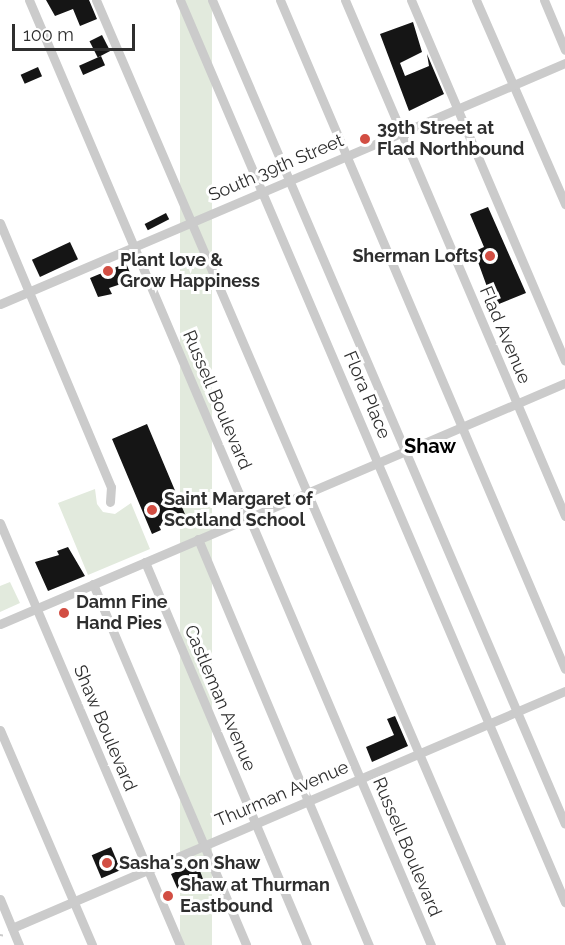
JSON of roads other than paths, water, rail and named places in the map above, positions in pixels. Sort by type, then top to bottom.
[{"type":"street","name":"Russell Boulevard","points":[[29,0],[432,945]]},
{"type":"street","points":[[96,0],[501,945]]},
{"type":"street","name":"Flora Place","points":[[180,0],[264,191],[565,902]]},
{"type":"street","name":"Flora Place","points":[[212,0],[565,825]]},
{"type":"street","points":[[280,0],[565,669]]},
{"type":"street","name":"Flad Avenue","points":[[345,0],[565,516]]},
{"type":"street","points":[[411,0],[565,361]]},
{"type":"street","points":[[477,0],[565,204]]},
{"type":"street","points":[[544,0],[565,50]]},
{"type":"street","name":"South 39th Street","points":[[0,304],[565,63]]},
{"type":"street","points":[[0,223],[111,487],[110,502]]},
{"type":"street","points":[[0,624],[565,383]]},
{"type":"street","name":"Shaw Boulevard","points":[[0,522],[180,945]]},
{"type":"street","points":[[198,539],[369,945]]},
{"type":"street","name":"Castleman Avenue","points":[[145,562],[308,945]]},
{"type":"street","points":[[93,584],[246,945]]},
{"type":"street","name":"Thurman Avenue","points":[[12,928],[565,691]]},
{"type":"street","points":[[0,730],[92,945]]},
{"type":"street","points":[[0,899],[20,945]]},
{"type":"place","name":"39th Street at Flad Northbound","points":[[365,139]]},
{"type":"place","name":"Sherman Lofts","points":[[490,256]]},
{"type":"place","name":"Plant love & Grow Happiness","points":[[108,271]]},
{"type":"place","name":"Saint Margaret of Scotland School","points":[[152,510]]},
{"type":"place","name":"Damn Fine Hand Pies","points":[[64,613]]},
{"type":"place","name":"Sasha's on Shaw","points":[[107,863]]},
{"type":"place","name":"Shaw at Thurman Eastbound","points":[[168,896]]},
{"type":"district","name":"Shaw","points":[[430,446]]}]
